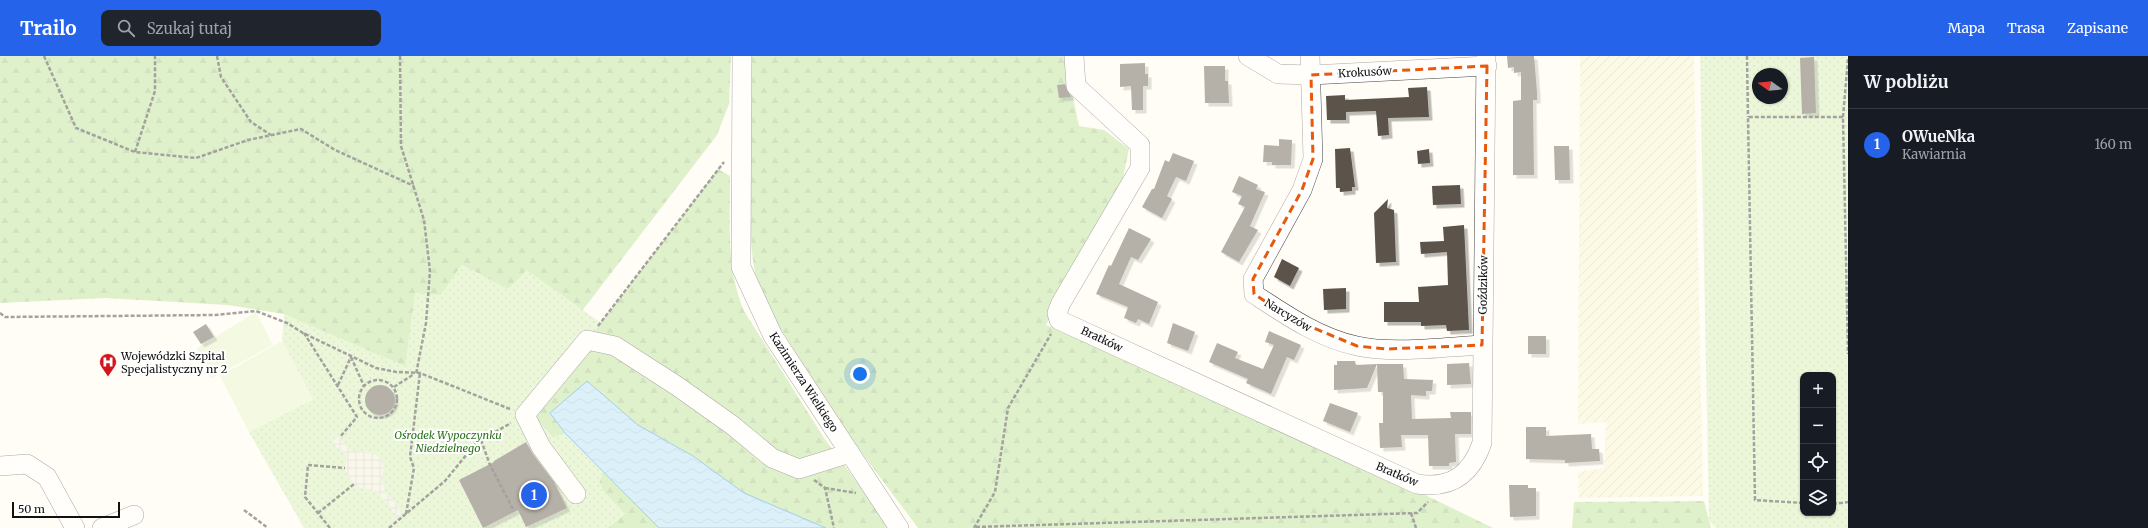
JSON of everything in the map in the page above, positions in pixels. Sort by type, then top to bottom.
[{"type":"street","name":"Kazimierza Wielkiego","points":[[742,56],[742,267],[773,336],[899,528]]},
{"type":"street","points":[[1059,320],[1056,313],[1061,303],[1140,168],[1140,145],[1076,86],[1074,56]]},
{"type":"street","name":"Krokusów","points":[[1248,56],[1278,74],[1311,75],[1487,61]]},
{"type":"street","points":[[1310,56],[1311,75]]},
{"type":"street","name":"Goździków","points":[[1432,493],[1468,470],[1477,458],[1482,443],[1482,345],[1487,61]]},
{"type":"street","name":"Narcyzów","points":[[1311,75],[1313,159],[1302,190],[1253,279],[1254,294],[1292,319],[1322,334],[1357,346],[1387,349],[1482,345]]},
{"type":"street","name":"Bratków","points":[[1059,320],[1416,484],[1432,493]]},
{"type":"street","points":[[576,494],[542,447],[525,415],[587,340],[615,346],[677,386],[732,425],[772,458],[799,469],[850,453]]},
{"type":"street","points":[[0,466],[27,464],[47,477],[75,528]]},
{"type":"street","points":[[102,528],[134,515]]},
{"type":"path","points":[[44,56],[76,128],[135,152],[196,158],[248,140],[301,130],[335,150],[414,186]]},
{"type":"path","points":[[135,152],[155,91],[154,56]]},
{"type":"path","points":[[217,56],[221,78],[251,122],[271,135]]},
{"type":"path","points":[[394,387],[415,373],[426,323],[430,271],[424,220],[401,146],[400,56]]},
{"type":"path","points":[[1747,56],[1755,500],[1800,503]]},
{"type":"path","points":[[1848,59],[1843,117],[1848,354]]},
{"type":"path","points":[[1748,117],[1843,117]]},
{"type":"path","points":[[587,340],[743,138]]},
{"type":"path","points":[[0,313],[5,318],[215,315],[256,310],[287,322],[303,333],[376,368],[396,372],[420,373],[525,415]]},
{"type":"path","points":[[975,527],[994,492],[1008,408],[1059,320]]},
{"type":"path","points":[[303,333],[357,417],[340,437]]},
{"type":"path","points":[[338,386],[351,356]]},
{"type":"path","points":[[351,356],[364,386]]},
{"type":"path","points":[[406,515],[414,468],[410,457],[420,373]]},
{"type":"path","points":[[375,379],[392,384],[399,395],[395,410],[382,418],[366,415],[358,402],[364,386],[375,379]]},
{"type":"path","points":[[389,528],[445,481],[476,443],[525,415]]},
{"type":"path","points":[[481,440],[490,465],[514,511]]},
{"type":"path","points":[[330,528],[305,497],[308,465],[345,468]]},
{"type":"path","points":[[799,469],[825,488],[878,496]]},
{"type":"path","points":[[318,513],[354,484]]},
{"type":"path","points":[[825,488],[834,528]]},
{"type":"path","points":[[975,527],[1411,514],[1417,513],[1432,493]]},
{"type":"path","points":[[1836,504],[1848,502]]},
{"type":"path","points":[[244,510],[268,528]]},
{"type":"path","points":[[1411,514],[1416,528]]},
{"type":"highlighted area","points":[[1487,66],[1482,345],[1387,349],[1357,346],[1292,319],[1254,294],[1253,279],[1302,190],[1313,159],[1311,75]]},
{"type":"shaded area","points":[[1580,56],[1694,56],[1703,496],[1579,498],[1578,472],[1604,468],[1606,422],[1578,424]]},
{"type":"shaded area","points":[[338,436],[349,450],[376,454],[384,465],[381,480],[387,496],[394,500],[402,516],[398,518],[378,492],[355,486],[345,470],[346,455],[332,443]]},
{"type":"green space","points":[[0,56],[731,56],[729,104],[717,135],[582,311],[507,289],[462,265],[441,295],[406,366],[375,358],[284,314],[228,305],[105,298],[0,303]]},
{"type":"green space","points":[[752,56],[1069,56],[1070,83],[1079,126],[1104,130],[1129,149],[1121,187],[1046,325],[1333,450],[1493,528],[918,528],[841,425],[764,302],[755,272],[751,240]]},
{"type":"green space","points":[[1700,56],[1848,56],[1848,528],[1716,528],[1709,521]]},
{"type":"green space","points":[[718,169],[730,176],[730,245],[734,278],[744,311],[824,438],[891,528],[826,528],[744,493],[693,456],[638,425],[587,381],[565,433],[553,438],[530,412],[600,324]]},
{"type":"green space","name":"Ośrodek Wypoczynku Niedzielnego","points":[[462,265],[507,289],[527,270],[601,323],[530,412],[553,438],[564,433],[550,413],[587,381],[638,425],[693,456],[744,493],[826,528],[659,528],[604,471],[599,482],[604,492],[625,514],[607,528],[304,528],[249,432],[313,399],[282,341],[284,314],[405,366],[415,293],[441,295]]},
{"type":"green space","points":[[256,312],[273,345],[211,379],[197,348]]},
{"type":"green space","points":[[282,341],[313,399],[249,432],[220,376]]},
{"type":"green space","points":[[604,471],[659,528],[607,528],[625,514],[604,492],[599,482]]},
{"type":"green space","points":[[1704,501],[1711,528],[1572,528],[1574,502]]},
{"type":"water","points":[[587,381],[638,425],[693,456],[744,493],[826,528],[659,528],[565,433],[550,413]]},
{"type":"building","points":[[1507,56],[1534,56],[1537,100],[1533,100],[1534,175],[1513,175],[1513,101],[1521,100],[1521,72],[1514,73],[1514,67],[1508,68]]},
{"type":"building","points":[[1814,57],[1816,113],[1802,114],[1800,58]]},
{"type":"building","points":[[1145,63],[1145,74],[1148,74],[1148,86],[1143,86],[1143,110],[1132,110],[1131,86],[1120,87],[1120,64]]},
{"type":"building","points":[[1204,66],[1225,66],[1225,81],[1228,81],[1229,103],[1205,103]]},
{"type":"building","points":[[1065,84],[1071,97],[1059,98],[1057,85]]},
{"type":"building","points":[[1427,87],[1429,117],[1388,118],[1389,135],[1378,136],[1376,111],[1346,112],[1346,120],[1327,120],[1326,96],[1345,95],[1345,100],[1409,97],[1408,88]]},
{"type":"building","points":[[1279,139],[1292,140],[1291,165],[1272,165],[1272,162],[1263,162],[1264,145],[1279,146]]},
{"type":"building","points":[[1554,146],[1569,146],[1570,180],[1555,180]]},
{"type":"building","points":[[1350,148],[1355,187],[1352,187],[1352,191],[1340,192],[1340,188],[1336,188],[1335,149]]},
{"type":"building","points":[[1429,149],[1430,163],[1418,164],[1417,151]]},
{"type":"building","points":[[1173,153],[1194,161],[1186,181],[1176,177],[1167,196],[1172,199],[1162,218],[1142,207],[1152,189],[1154,189],[1165,160],[1169,162]]},
{"type":"building","points":[[1239,176],[1258,185],[1256,189],[1265,192],[1250,226],[1258,230],[1239,262],[1221,252],[1245,207],[1238,204],[1242,196],[1232,192]]},
{"type":"building","points":[[1460,185],[1461,204],[1433,205],[1432,186]]},
{"type":"building","points":[[1388,199],[1387,208],[1394,210],[1396,262],[1376,263],[1374,213]]},
{"type":"building","points":[[1464,225],[1469,330],[1447,331],[1446,325],[1421,326],[1421,322],[1384,322],[1384,302],[1419,302],[1418,287],[1448,285],[1447,252],[1421,254],[1420,242],[1444,241],[1443,227]]},
{"type":"building","points":[[1129,228],[1151,239],[1138,260],[1131,257],[1119,284],[1158,302],[1149,324],[1138,319],[1136,323],[1124,318],[1128,307],[1096,294],[1109,265],[1111,266]]},
{"type":"building","points":[[1282,259],[1299,268],[1290,286],[1274,277]]},
{"type":"building","points":[[1346,288],[1346,309],[1324,310],[1323,289]]},
{"type":"building","points":[[1173,323],[1195,332],[1188,351],[1167,343]]},
{"type":"building","points":[[206,324],[214,337],[201,344],[193,332]]},
{"type":"building","points":[[1269,331],[1301,345],[1294,360],[1287,357],[1271,394],[1246,383],[1248,379],[1209,362],[1217,343],[1238,352],[1235,358],[1263,369],[1274,345],[1265,342]]},
{"type":"building","points":[[1528,336],[1546,336],[1546,354],[1528,354]]},
{"type":"building","points":[[1337,361],[1355,361],[1356,365],[1377,364],[1367,388],[1334,390],[1334,365],[1337,365]]},
{"type":"building","points":[[1469,363],[1471,384],[1447,385],[1447,364]]},
{"type":"building","points":[[1377,364],[1403,364],[1404,379],[1433,380],[1432,391],[1426,391],[1426,396],[1411,395],[1412,419],[1451,418],[1450,412],[1471,412],[1471,434],[1455,434],[1456,462],[1449,463],[1449,466],[1429,466],[1428,435],[1401,435],[1402,447],[1380,448],[1379,423],[1383,423],[1383,392],[1378,392]]},
{"type":"building","points":[[380,385],[391,389],[395,400],[391,411],[380,415],[369,411],[365,400],[369,389]]},
{"type":"building","points":[[1330,403],[1358,413],[1350,432],[1323,421]]},
{"type":"building","points":[[1526,427],[1546,427],[1546,436],[1591,434],[1592,449],[1599,449],[1600,461],[1565,463],[1565,460],[1526,459]]},
{"type":"building","points":[[526,442],[532,453],[554,482],[567,508],[526,527],[518,510],[483,528],[459,480],[494,462]]},
{"type":"building","points":[[1509,485],[1528,485],[1528,488],[1536,488],[1536,516],[1510,517]]},
{"type":"place","name":"Wojewódzki Szpital Specjalistyczny nr 2","points":[[108,377]]},
{"type":"place","name":"OWueNka","points":[[534,495]]}]
